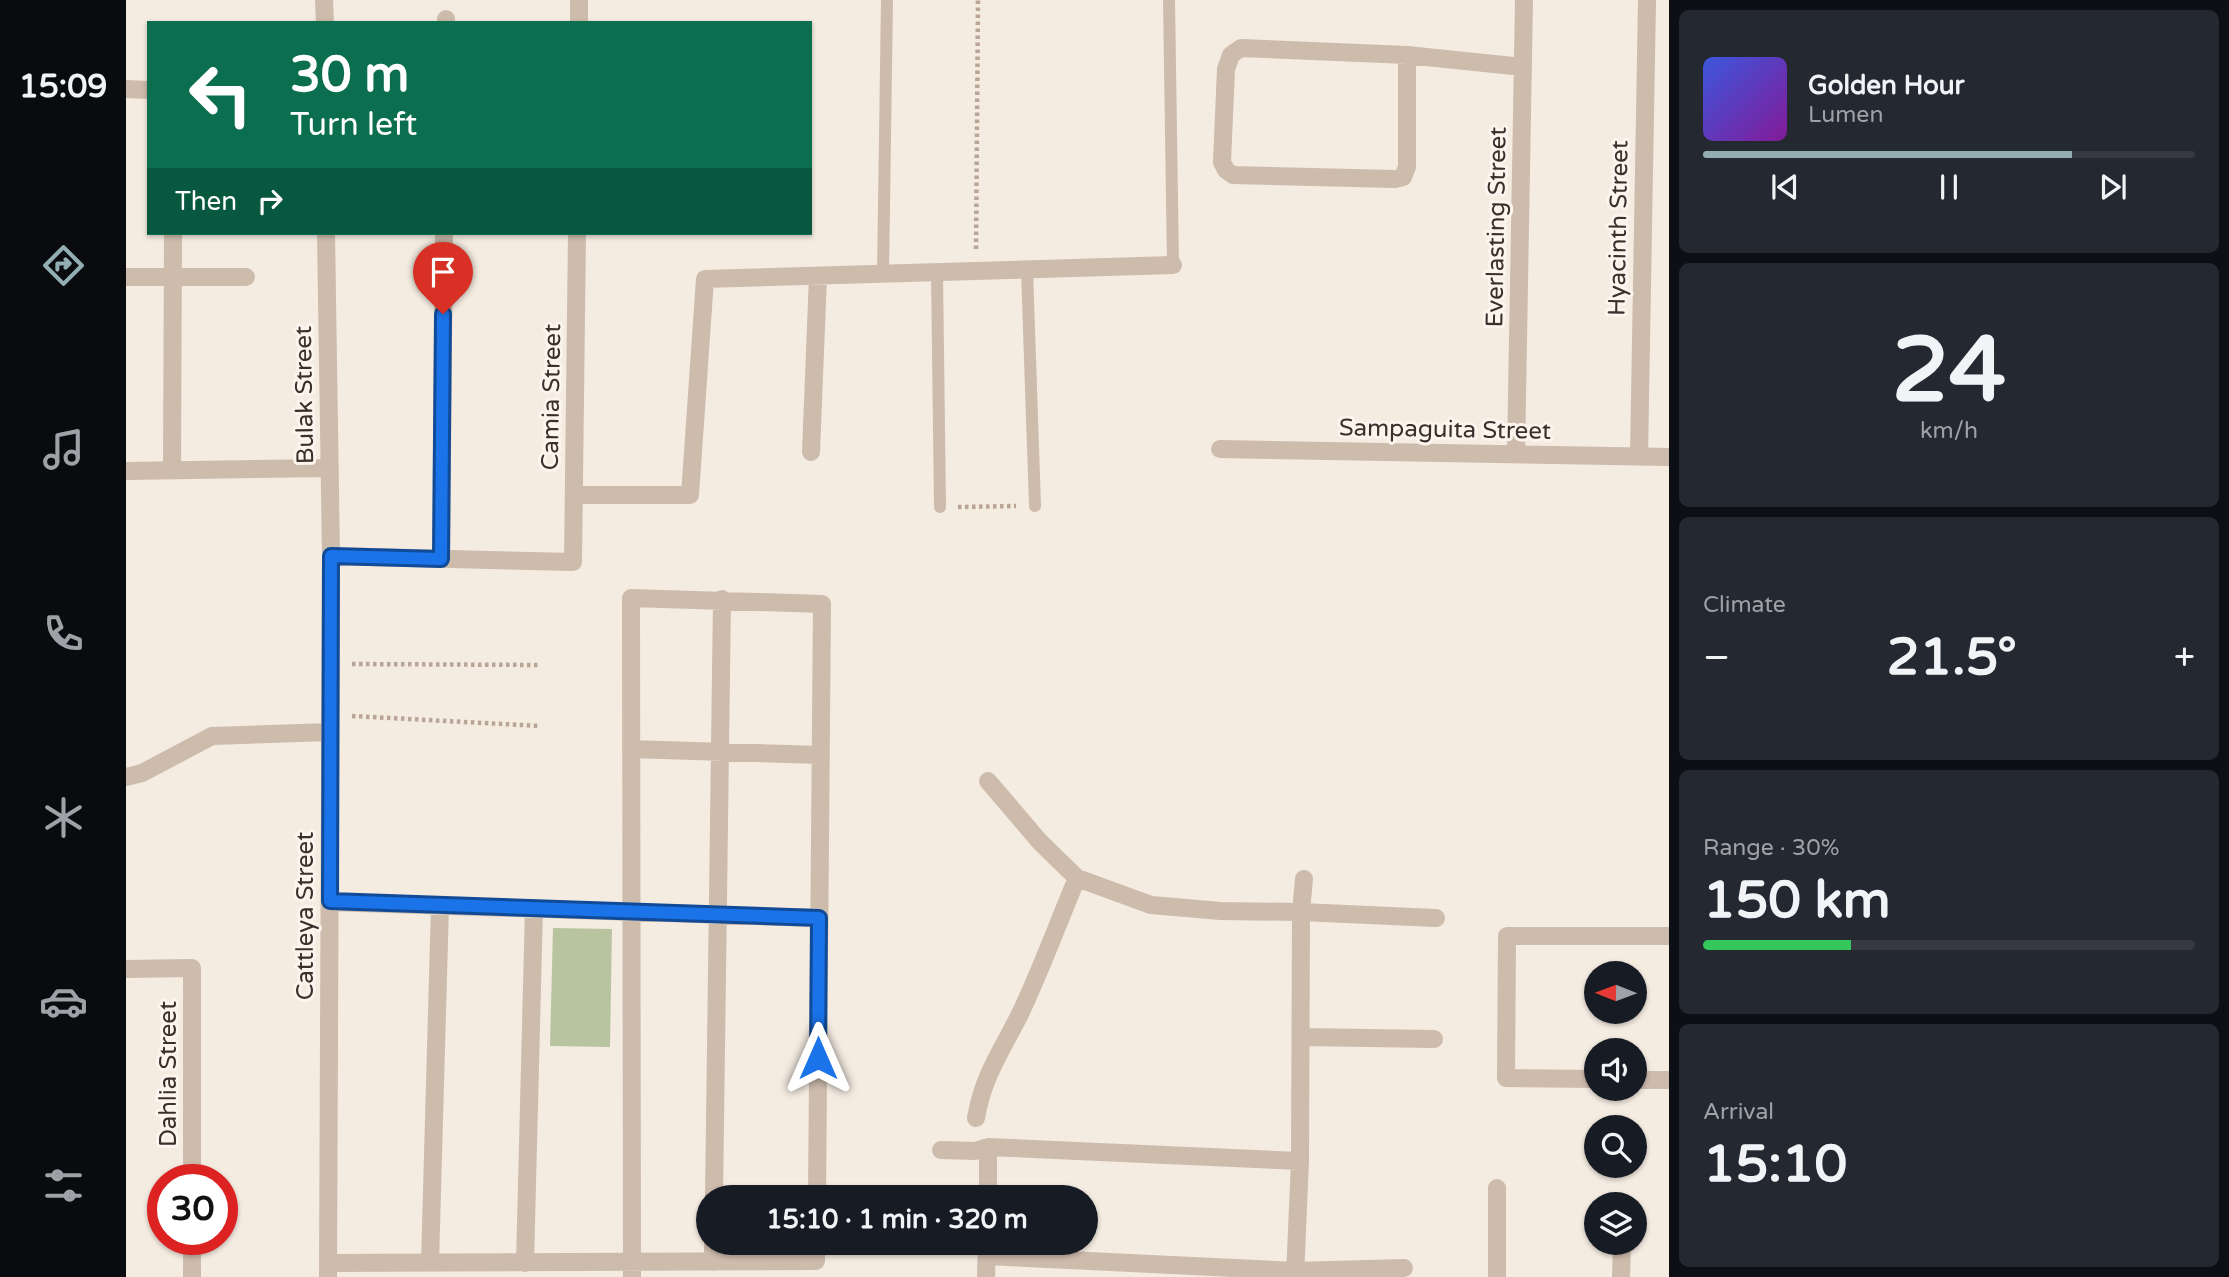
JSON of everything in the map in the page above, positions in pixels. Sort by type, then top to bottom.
[{"type":"street","points":[[324,0],[325,21]]},
{"type":"street","points":[[579,0],[579,21]]},
{"type":"street","name":"Everlasting Street","points":[[1516,454],[1524,0]]},
{"type":"street","name":"Hyacinth Street","points":[[1639,456],[1647,0]]},
{"type":"street","points":[[1406,55],[1407,167],[1404,177],[1381,179],[1234,175],[1226,170],[1222,162],[1226,69],[1231,55],[1241,48],[1406,55],[1523,67]]},
{"type":"street","points":[[126,89],[147,90]]},
{"type":"street","points":[[172,470],[173,235]]},
{"type":"street","name":"Bulak Street","points":[[327,235],[331,556]]},
{"type":"street","points":[[331,556],[441,559],[444,235]]},
{"type":"street","name":"Camia Street","points":[[441,559],[573,562],[578,235]]},
{"type":"street","points":[[575,495],[690,495],[705,279],[1173,265]]},
{"type":"street","points":[[811,452],[818,276]]},
{"type":"street","points":[[126,277],[246,277]]},
{"type":"street","name":"Sampaguita Street","points":[[1220,449],[1669,457]]},
{"type":"street","points":[[126,471],[330,468]]},
{"type":"street","name":"Cattleya Street","points":[[328,1270],[331,556]]},
{"type":"street","points":[[632,1270],[631,598],[822,604],[817,1185]]},
{"type":"street","points":[[714,1185],[722,599]]},
{"type":"street","points":[[126,777],[142,773],[212,736],[330,723]]},
{"type":"street","points":[[631,749],[821,755]]},
{"type":"street","points":[[988,781],[1040,842],[1077,878],[1151,905],[1221,911],[1436,918]]},
{"type":"street","points":[[976,1118],[980,1094],[988,1073],[1021,1012],[1077,878]]},
{"type":"street","points":[[1295,1274],[1300,1161],[1301,912],[1304,879]]},
{"type":"street","points":[[330,901],[819,918]]},
{"type":"street","points":[[430,1263],[440,905]]},
{"type":"street","points":[[525,1263],[534,908]]},
{"type":"street","points":[[1584,1079],[1506,1078],[1507,936],[1669,936]]},
{"type":"street","name":"Dahlia Street","points":[[126,969],[192,968],[192,1164]]},
{"type":"street","points":[[1301,1037],[1434,1039]]},
{"type":"street","points":[[1647,1080],[1669,1080]]},
{"type":"street","points":[[940,1150],[975,1151],[988,1147],[1300,1161]]},
{"type":"street","points":[[988,1147],[988,1185]]},
{"type":"street","points":[[1497,1188],[1497,1277]]},
{"type":"street","points":[[192,1255],[192,1277]]},
{"type":"street","points":[[713,1255],[713,1262]]},
{"type":"street","points":[[328,1270],[430,1263],[525,1263],[632,1270],[713,1262],[816,1261],[816,1255]]},
{"type":"street","points":[[986,1277],[987,1255]]},
{"type":"street","points":[[1061,1255],[1295,1274],[1404,1268]]},
{"type":"street","points":[[1621,1277],[1622,1255]]},
{"type":"lane","points":[[883,274],[887,0]]},
{"type":"lane","points":[[1169,0],[1173,265]]},
{"type":"lane","points":[[1027,270],[1034,506]]},
{"type":"lane","points":[[937,273],[940,507]]},
{"type":"path","points":[[976,271],[978,0]]},
{"type":"path","points":[[940,507],[1034,506]]},
{"type":"path","points":[[330,664],[541,665]]},
{"type":"path","points":[[330,723],[540,726]]},
{"type":"green space","points":[[553,928],[612,929],[610,1047],[550,1046]]},
{"type":"route","points":[[443,314],[441,559],[331,556],[330,901],[819,918],[818,1058]]}]
